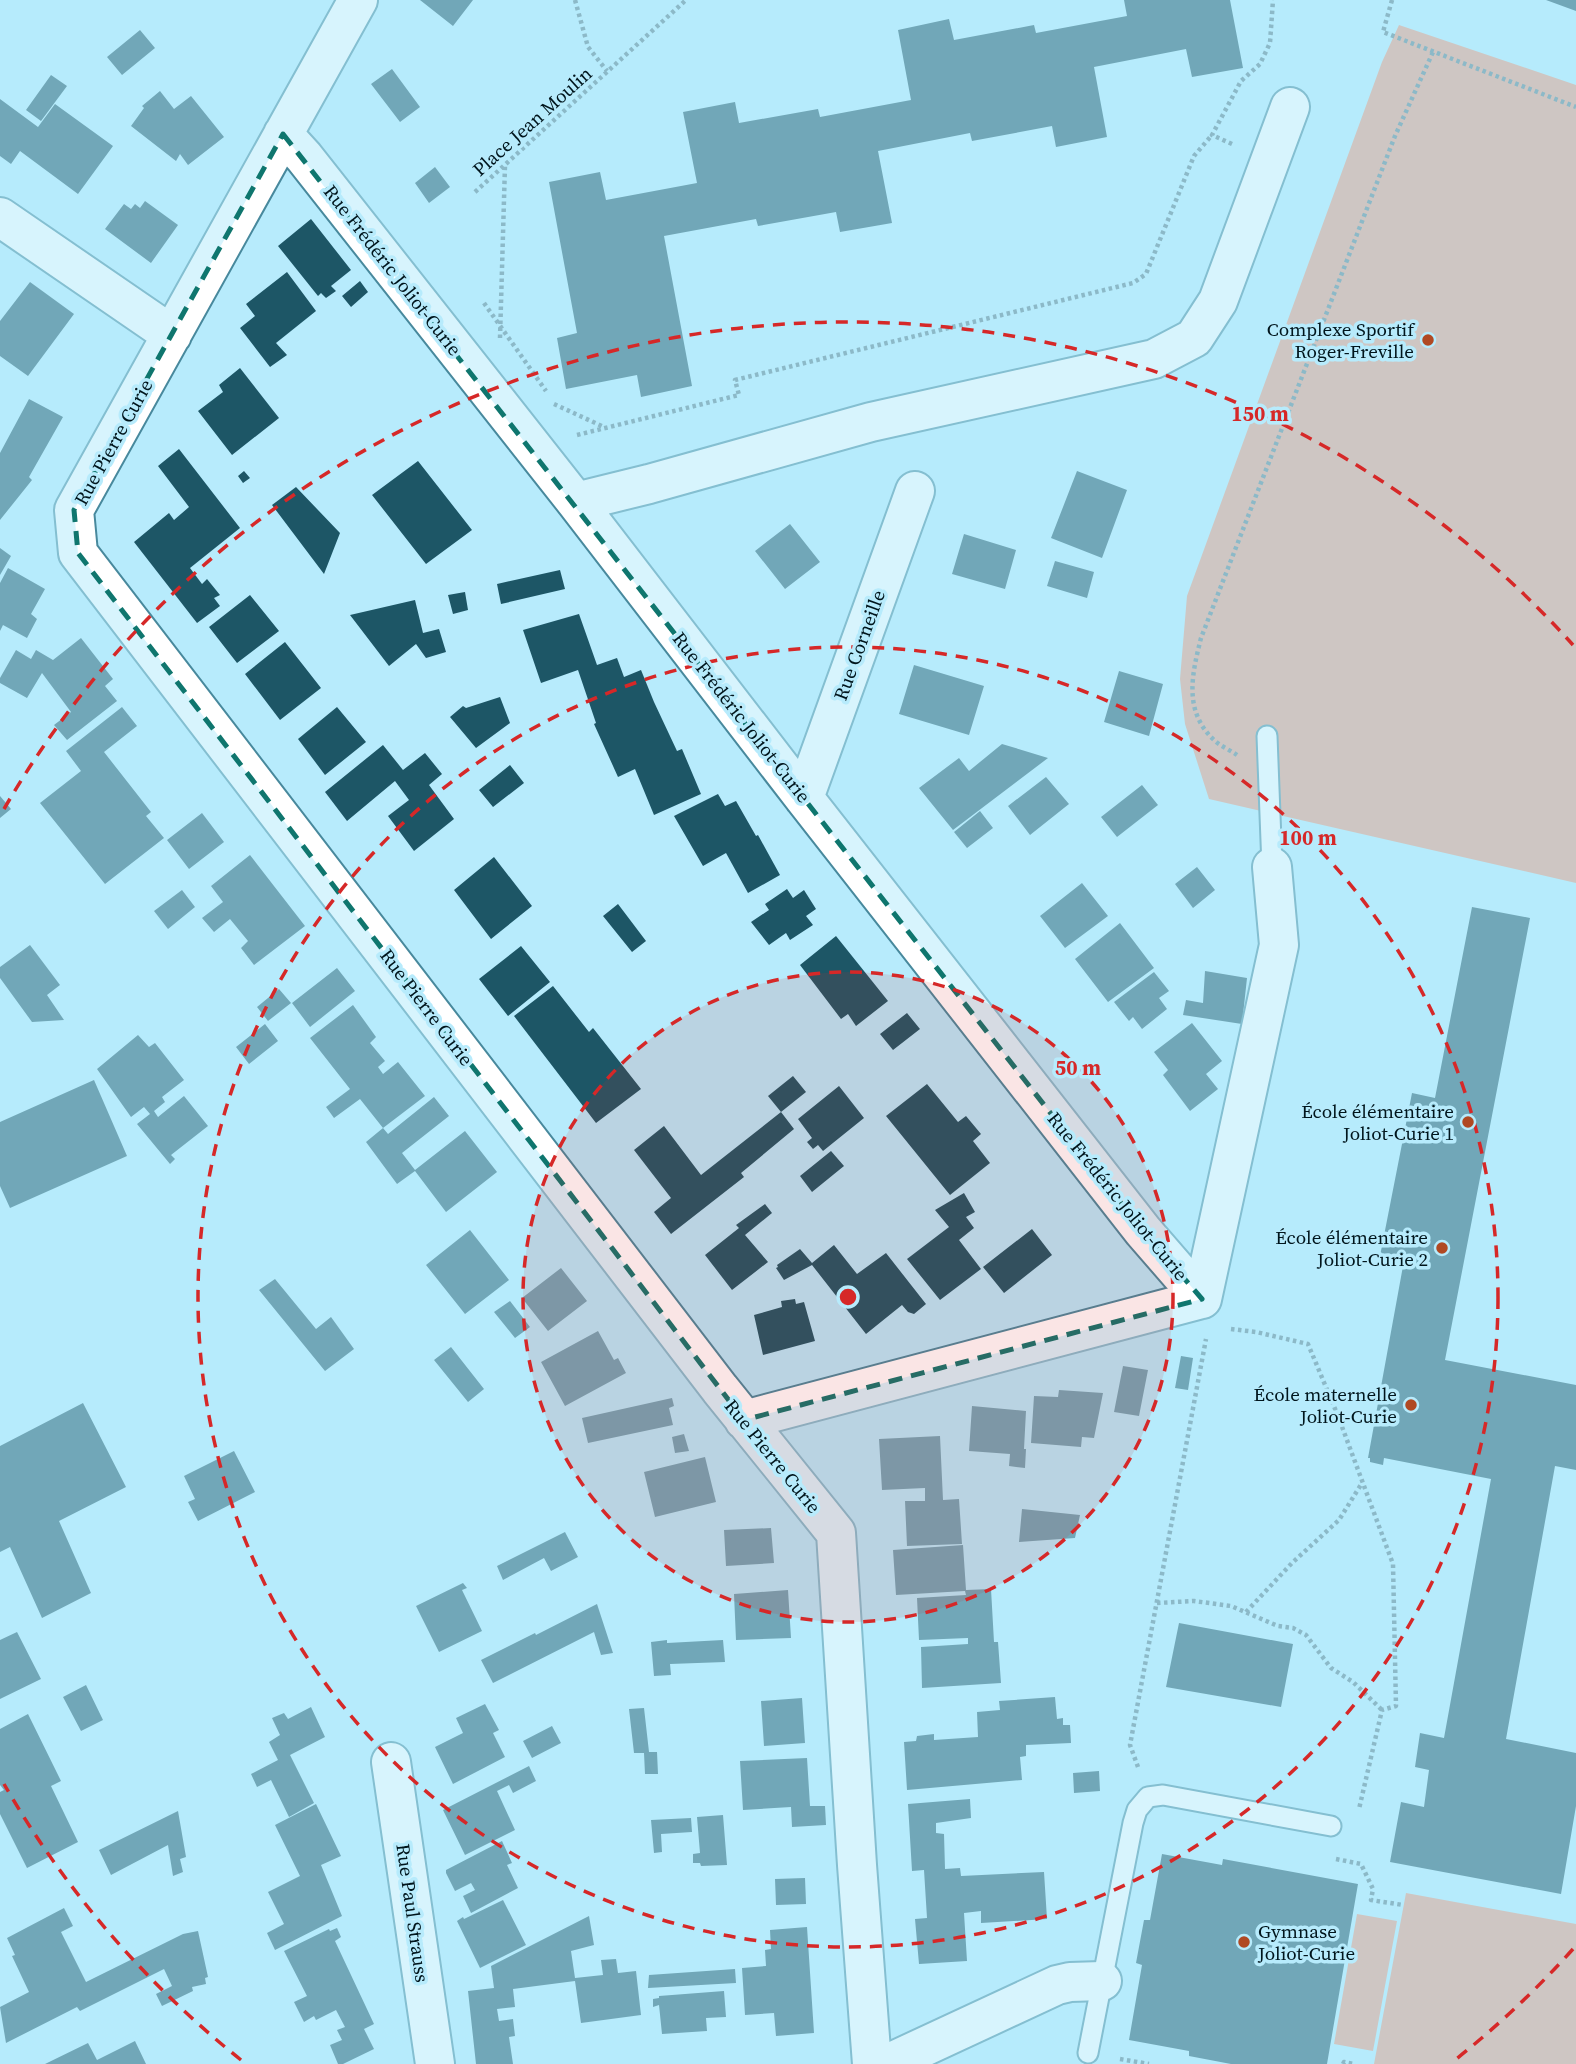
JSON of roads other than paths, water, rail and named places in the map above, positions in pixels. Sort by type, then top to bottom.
[{"type":"street","name":"Rue Pierre Curie","points":[[358,0],[74,510],[78,553],[744,1420],[836,1533],[872,2064]]},
{"type":"street","points":[[576,502],[662,481],[871,422],[1154,359],[1194,338],[1219,301],[1290,107]]},
{"type":"street","name":"Rue Frédéric Joliot-Curie","points":[[283,134],[304,157],[576,502],[1206,1313]]},
{"type":"street","points":[[0,217],[172,335]]},
{"type":"street","name":"Rue Corneille","points":[[804,798],[915,491]]},
{"type":"street","points":[[744,1420],[1206,1313],[1279,945],[1272,867]]},
{"type":"street","name":"Rue Paul Strauss","points":[[391,1762],[435,2064]]},
{"type":"street","points":[[887,2064],[1057,1985],[1102,1981]]},
{"type":"lane","points":[[1267,736],[1272,867]]},
{"type":"lane","points":[[1088,2053],[1133,1823],[1137,1810],[1148,1797],[1163,1795],[1331,1826]]},
{"type":"place","name":"Complexe Sportif Roger-Freville","points":[[1428,340]]},
{"type":"place","name":"École élémentaire Joliot-Curie 1","points":[[1468,1122]]},
{"type":"place","name":"École élémentaire Joliot-Curie 2","points":[[1442,1248]]},
{"type":"place","name":"École maternelle Joliot-Curie","points":[[1411,1405]]},
{"type":"place","name":"Gymnase Joliot-Curie","points":[[1244,1942]]}]
